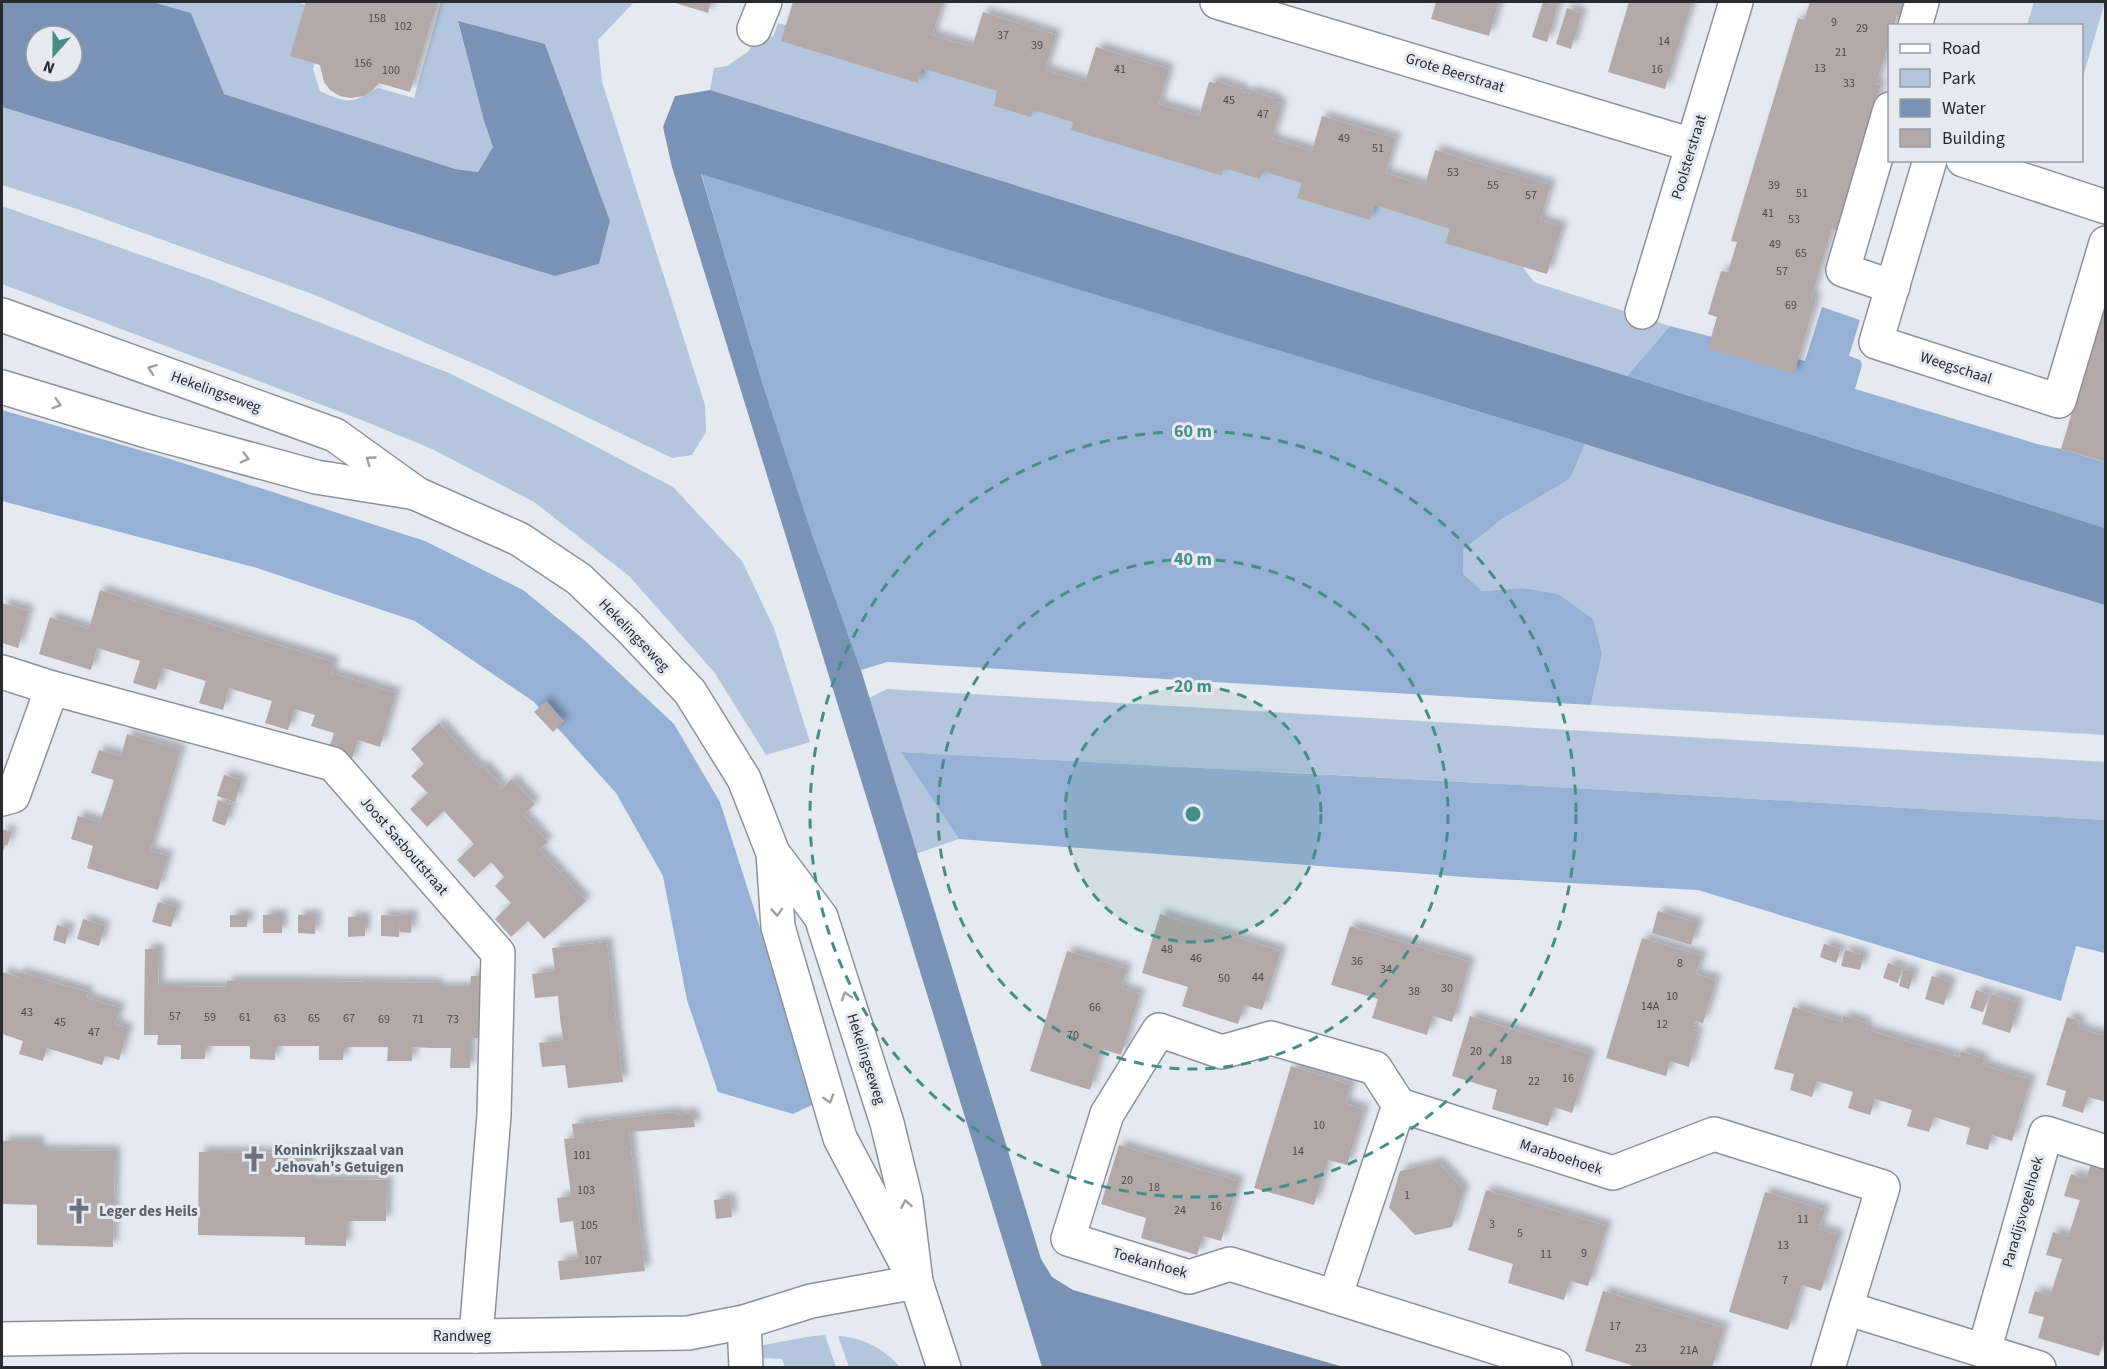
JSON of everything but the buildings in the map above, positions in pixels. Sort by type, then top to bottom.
[{"type":"street","name":"Grote Beerstraat","points":[[1218,2],[1692,145]]},
{"type":"street","name":"Poolsterstraat","points":[[1642,312],[1736,2]]},
{"type":"street","points":[[1916,24],[1922,2]]},
{"type":"street","points":[[1888,116],[1843,270],[1893,287]]},
{"type":"street","name":"Weegschaal","points":[[1929,162],[1876,342],[2059,401],[2106,243]]},
{"type":"street","points":[[1970,162],[2104,202]]},
{"type":"street","name":"Hekelingseweg","points":[[2,315],[335,435],[417,494],[519,539],[579,579],[629,627],[690,692],[744,779],[773,853],[821,916],[887,1123],[906,1201],[916,1282]]},
{"type":"street","name":"Hekelingseweg","points":[[2,387],[150,432],[316,477],[417,494]]},
{"type":"street","name":"Joost Sasboutstraat","points":[[2,672],[52,688],[333,764],[498,953],[494,1115],[476,1336]]},
{"type":"street","points":[[2,799],[13,796],[52,688]]},
{"type":"street","name":"Hekelingseweg","points":[[773,853],[778,927],[840,1138],[916,1282],[944,1368]]},
{"type":"street","name":"Toekanhoek","points":[[1399,1106],[1375,1068],[1271,1038],[1222,1052],[1159,1030],[1107,1114],[1068,1239],[1189,1277],[1230,1264],[1555,1366]]},
{"type":"street","points":[[1335,1297],[1399,1106]]},
{"type":"street","name":"Maraboehoek","points":[[1399,1106],[1613,1173],[1714,1134],[1883,1187],[1846,1308]]},
{"type":"street","name":"Paradijsvogelhoek","points":[[1984,1351],[2046,1133],[2106,1152]]},
{"type":"street","name":"Randweg","points":[[2,1340],[184,1336],[688,1333],[744,1322],[811,1301],[916,1282]]},
{"type":"street","points":[[1828,1368],[1846,1308],[2039,1368]]},
{"type":"street","points":[[744,1322],[746,1368]]},
{"type":"green space","points":[[153,2],[297,2],[329,13],[313,69],[320,91],[349,100],[361,97],[378,88],[414,98],[441,2],[634,2],[598,40],[602,82],[705,405],[706,432],[692,455],[672,458],[491,371],[315,295],[77,209],[2,185],[2,107],[555,276],[599,264],[610,221],[545,44],[458,22],[493,147],[478,172],[455,169],[223,94],[191,13]]},
{"type":"green space","points":[[2034,2],[2105,2],[2083,77],[2083,24],[2027,24]]},
{"type":"green space","points":[[778,23],[1498,233],[1534,282],[1670,326],[1627,376],[710,90],[714,68],[727,66],[749,51],[757,32],[773,37]]},
{"type":"green space","points":[[2,206],[206,278],[449,373],[673,487],[742,561],[774,628],[810,742],[766,755],[714,672],[629,576],[534,502],[432,449],[359,419],[2,284]]},
{"type":"green space","points":[[1585,444],[1816,518],[2105,605],[2105,735],[1591,705],[1602,654],[1523,588],[1482,591],[1463,575],[1463,550],[1502,519],[1570,479]]},
{"type":"green space","points":[[887,689],[2105,762],[2105,820],[1540,786],[902,752],[959,839],[916,854],[869,698]]},
{"type":"green space","points":[[825,1335],[836,1367],[785,1367],[782,1359],[761,1358],[758,1346]]},
{"type":"green space","points":[[838,1336],[872,1345],[900,1367],[849,1367]]},
{"type":"shaded area","points":[[701,173],[1585,444],[1570,479],[1502,519],[1463,550],[1463,574],[1482,591],[1523,588],[1558,594],[1593,619],[1602,654],[1591,705],[887,662],[861,670],[812,534],[763,385]]},
{"type":"shaded area","points":[[1822,307],[1860,320],[1849,356],[1860,360],[1862,365],[1855,389],[2105,462],[2105,528],[1627,376],[1670,326],[1805,361]]},
{"type":"shaded area","points":[[2,410],[167,458],[425,541],[523,590],[582,638],[674,724],[720,802],[816,1103],[793,1114],[718,1092],[687,1000],[663,876],[616,793],[534,702],[415,621],[257,568],[2,501]]},
{"type":"shaded area","points":[[901,752],[1540,786],[2105,820],[2105,953],[2076,946],[2061,1001],[1698,890],[1478,878],[959,839]]},
{"type":"water","points":[[2,2],[153,2],[191,13],[224,94],[455,169],[478,172],[493,147],[458,21],[545,44],[610,221],[599,264],[555,276],[2,107]]},
{"type":"water","points":[[710,90],[1627,376],[2105,528],[2105,605],[701,174],[763,385],[812,534],[861,670],[1041,1259],[1052,1277],[1073,1290],[1344,1367],[1042,1367],[672,167],[663,127],[675,96]]},
{"type":"place","name":"Koninkrijkszaal van Jehovah's Getuigen","points":[[254,1159]]},
{"type":"place","name":"Leger des Heils","points":[[79,1211]]}]
